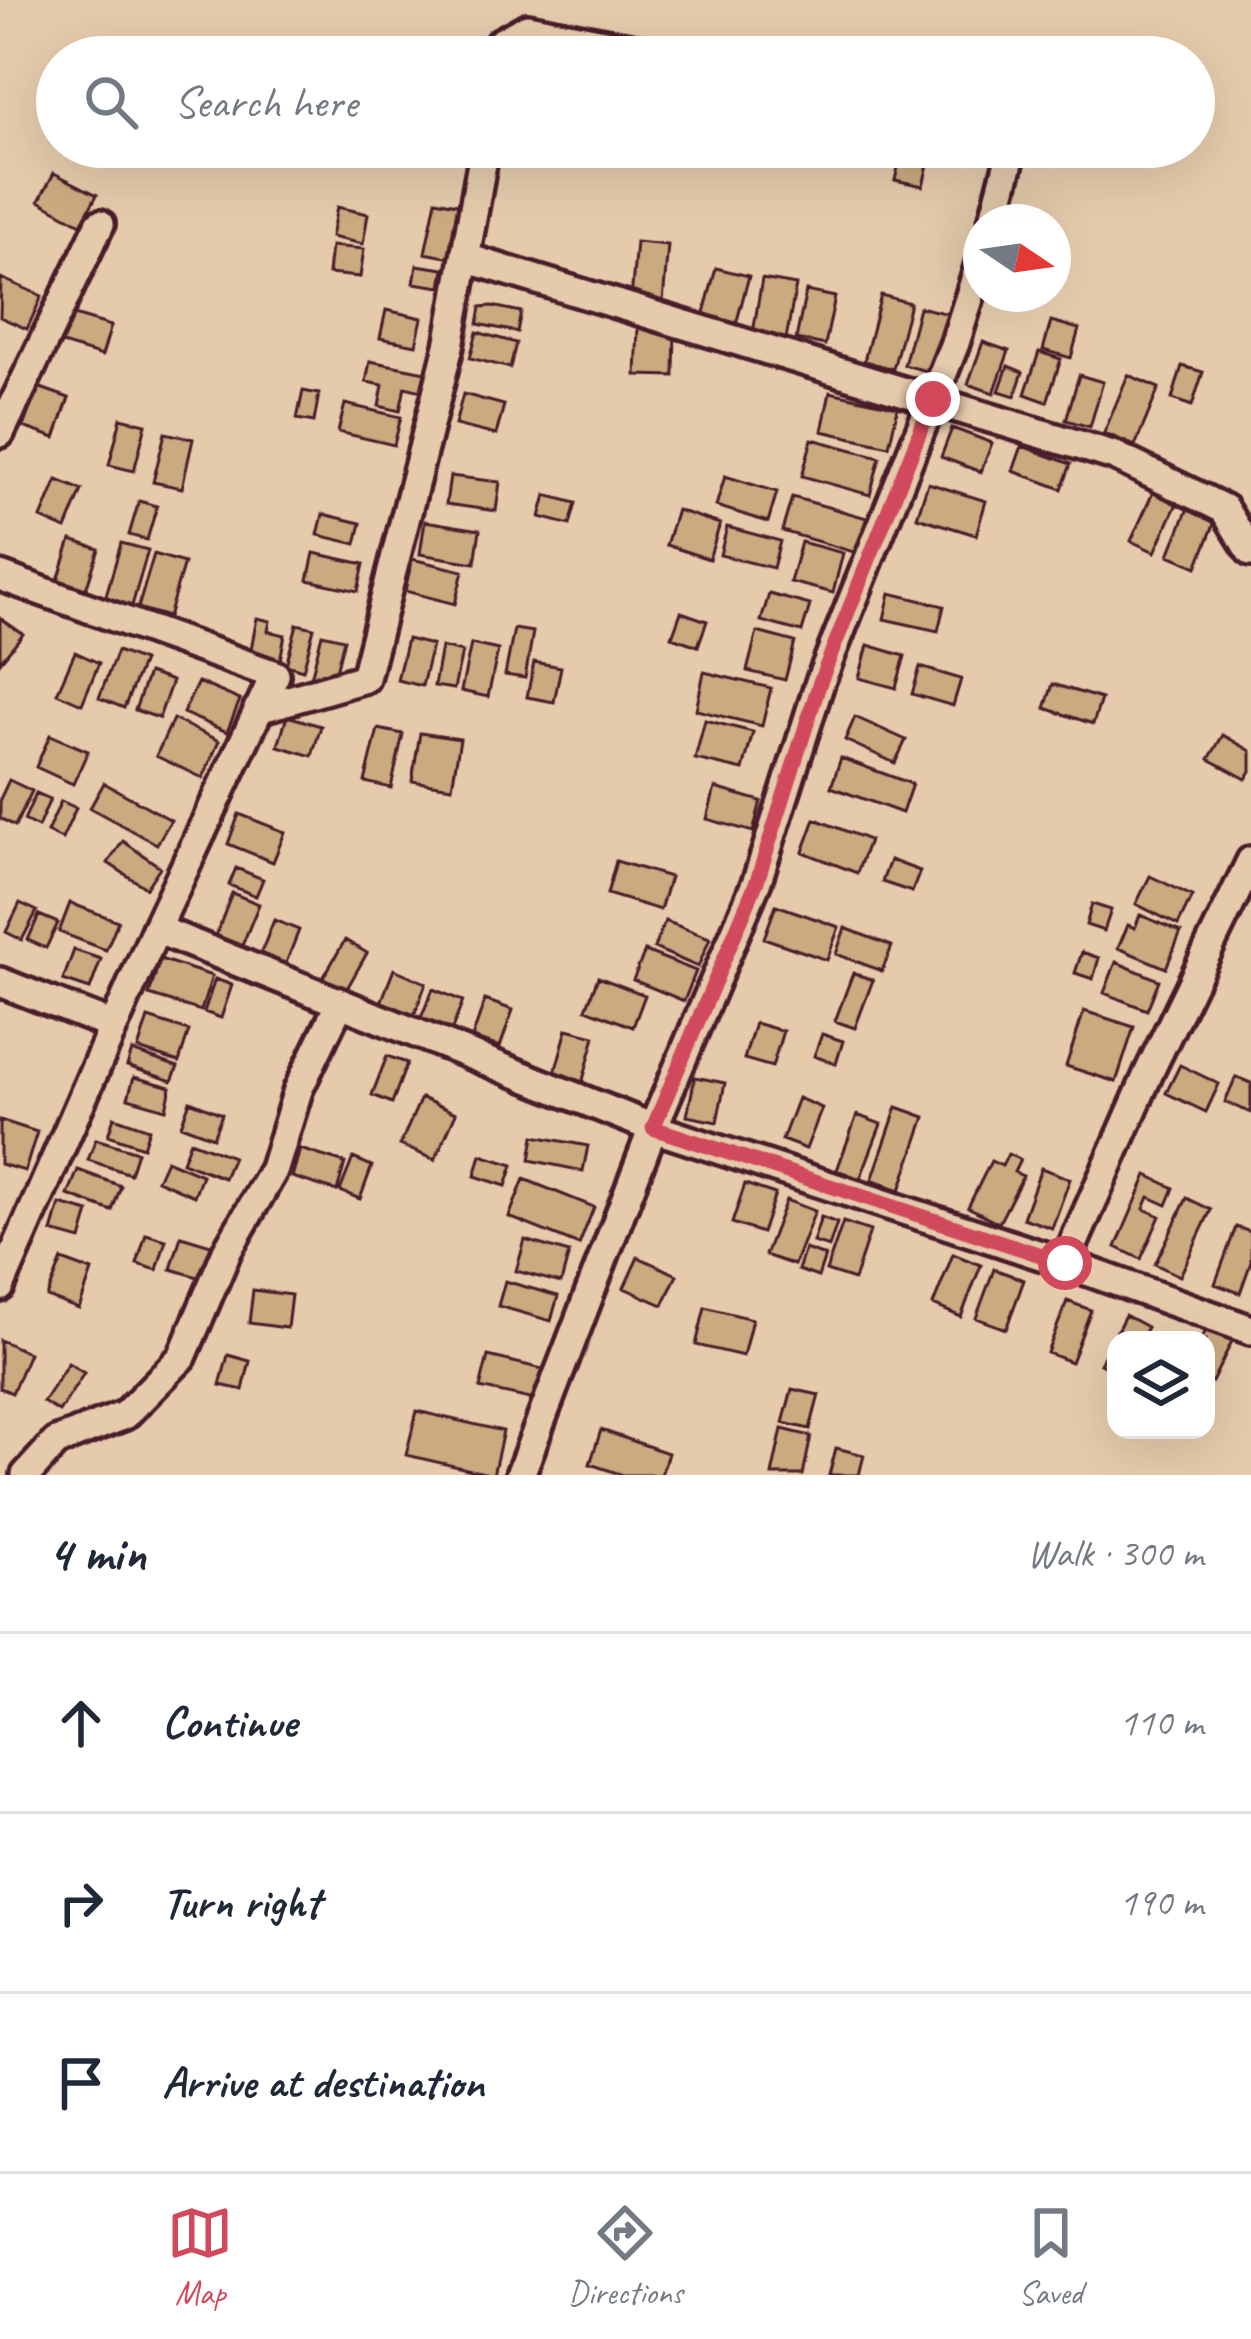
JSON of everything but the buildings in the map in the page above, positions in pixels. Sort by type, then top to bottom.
[{"type":"street","points":[[513,36],[527,28],[568,36]]},
{"type":"street","points":[[258,710],[365,678],[444,368],[481,168]]},
{"type":"street","points":[[998,204],[1007,168]]},
{"type":"street","points":[[0,433],[100,224]]},
{"type":"street","points":[[466,258],[1115,456],[1224,509],[1251,552]]},
{"type":"street","points":[[520,1475],[653,1128],[757,881],[820,682],[963,312]]},
{"type":"street","points":[[0,576],[274,675],[156,929],[0,1287]]},
{"type":"street","points":[[1065,1263],[1150,1070],[1251,861]]},
{"type":"street","points":[[156,929],[653,1128],[1065,1263],[1251,1330]]},
{"type":"street","points":[[0,982],[113,1026]]},
{"type":"street","points":[[26,1475],[56,1442],[125,1415],[182,1357],[227,1251],[274,1169],[298,1090],[340,1003]]},
{"type":"route","points":[[933,399],[820,682],[757,881],[653,1128],[1065,1263]]}]
